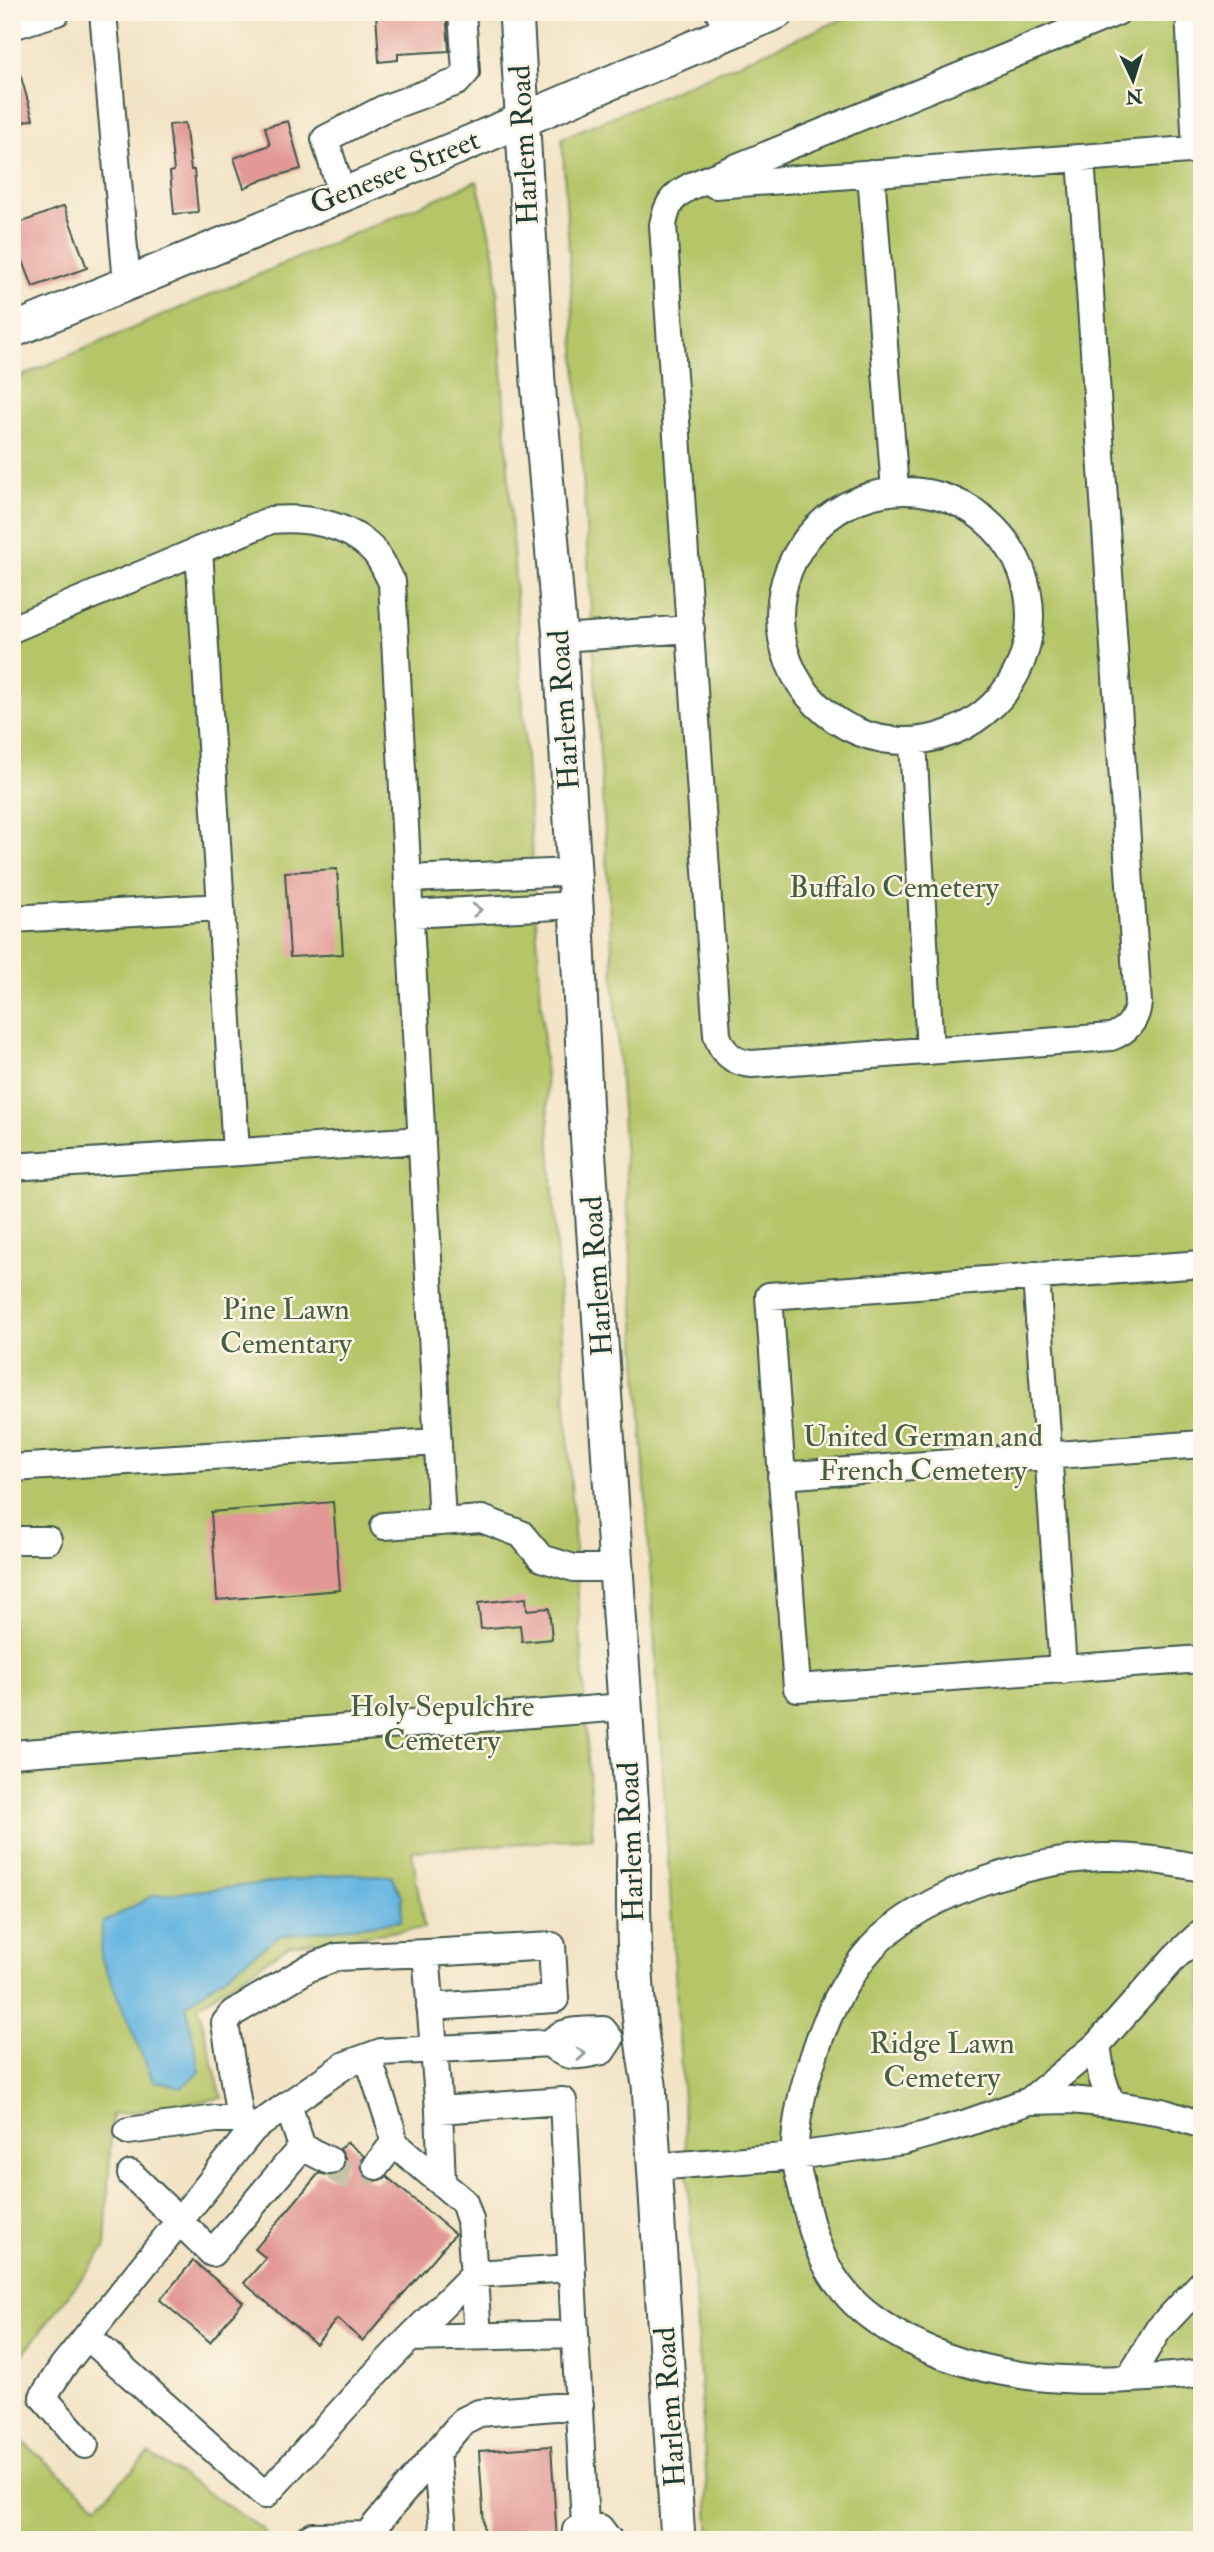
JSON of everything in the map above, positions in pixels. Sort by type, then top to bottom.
[{"type":"main road","name":"Harlem Road","points":[[516,12],[538,382],[560,638],[586,1115],[634,1840],[625,2038],[649,2084],[678,2540]]},
{"type":"main road","name":"Genesee Street","points":[[12,331],[522,120],[723,23],[777,12]]},
{"type":"street","points":[[12,26],[57,12]]},
{"type":"street","points":[[103,12],[127,283]]},
{"type":"street","points":[[342,194],[325,138],[383,109],[457,82],[466,72],[462,12]]},
{"type":"street","points":[[1081,158],[1138,1010],[1130,1026],[1111,1037],[752,1064],[736,1060],[720,1045],[717,1035],[663,225],[667,205],[676,194],[691,186],[1117,12]]},
{"type":"street","points":[[691,186],[1199,149],[1189,12]]},
{"type":"street","points":[[871,173],[895,490]]},
{"type":"street","points":[[895,490],[956,500],[993,525],[1019,561],[1031,603],[1031,630],[1019,672],[993,708],[956,732],[913,742],[890,742],[847,729],[812,702],[788,666],[778,623],[790,562],[816,526],[853,501],[895,490]]},
{"type":"street","points":[[12,629],[271,520],[296,518],[347,530],[374,551],[391,582],[442,1522]]},
{"type":"street","points":[[199,550],[236,1152]]},
{"type":"street","points":[[560,638],[691,629]]},
{"type":"street","points":[[913,742],[930,1051]]},
{"type":"street","points":[[408,879],[574,872]]},
{"type":"street","points":[[409,914],[576,905]]},
{"type":"street","points":[[12,919],[221,907]]},
{"type":"street","points":[[12,1167],[422,1140]]},
{"type":"street","points":[[1202,1264],[769,1296],[797,1688],[1202,1659]]},
{"type":"street","points":[[1036,1275],[1063,1670]]},
{"type":"street","points":[[12,1468],[438,1442]]},
{"type":"street","points":[[781,1476],[1202,1444]]},
{"type":"street","points":[[384,1526],[482,1519],[521,1534],[541,1558],[575,1568],[616,1568]]},
{"type":"street","points":[[12,1540],[48,1540]]},
{"type":"street","points":[[12,1754],[624,1707]]},
{"type":"street","points":[[1202,1868],[1161,1860],[1103,1857],[1059,1861],[959,1889],[905,1919],[864,1957],[834,2002],[810,2066],[797,2117],[795,2156],[810,2231],[821,2260],[841,2289],[873,2319],[915,2344],[961,2363],[1009,2374],[1071,2381],[1202,2374]]},
{"type":"street","points":[[1029,2101],[1097,2045],[1175,1957],[1202,1932]]},
{"type":"street","points":[[246,2124],[225,2022],[233,2013],[309,1968],[337,1957],[552,1946],[555,1999],[430,2007]]},
{"type":"street","points":[[425,1953],[439,2110],[442,2182]]},
{"type":"street","points":[[85,2445],[43,2397],[86,2336],[178,2222],[246,2124],[288,2105],[345,2065],[381,2052],[550,2043],[557,2035],[603,2030],[625,2038]]},
{"type":"street","points":[[1097,2045],[1102,2077],[1111,2104]]},
{"type":"street","points":[[368,2057],[394,2143],[464,2202],[470,2220],[478,2336]]},
{"type":"street","points":[[439,2110],[563,2101],[580,2405],[580,2532],[600,2528],[609,2540]]},
{"type":"street","points":[[654,2167],[795,2156],[904,2141],[1029,2101],[1111,2104],[1162,2112],[1202,2125]]},
{"type":"street","points":[[288,2105],[302,2147],[330,2161]]},
{"type":"street","points":[[128,2131],[216,2119],[246,2124]]},
{"type":"street","points":[[376,2166],[394,2143]]},
{"type":"street","points":[[131,2174],[212,2253],[302,2147]]},
{"type":"street","points":[[86,2336],[265,2495],[366,2382],[474,2274],[572,2268]]},
{"type":"street","points":[[1129,2378],[1158,2329],[1202,2283]]},
{"type":"street","points":[[410,2338],[575,2334]]},
{"type":"street","points":[[306,2540],[313,2536],[367,2535],[463,2421],[479,2413],[580,2405]]},
{"type":"street","points":[[436,2454],[444,2540]]},
{"type":"green space","points":[[859,12],[1202,12],[1202,2540],[710,2540],[562,138]]},
{"type":"green space","name":"Pine Lawn Cementary","points":[[477,181],[495,257],[593,1838],[412,1851],[424,1928],[290,1945],[198,2006],[222,2098],[112,2115],[105,2248],[12,2368],[12,380]]},
{"type":"green space","points":[[12,2433],[97,2505],[149,2454],[264,2530],[265,2540],[12,2540]]},
{"type":"water","points":[[344,1874],[391,1876],[402,1896],[401,1921],[279,1936],[186,2005],[200,2072],[182,2087],[153,2081],[101,1957],[102,1923],[152,1896]]},
{"type":"building","points":[[376,12],[446,12],[449,51],[398,54],[398,60],[379,62]]},
{"type":"building","points":[[17,63],[33,119],[12,125],[12,64]]},
{"type":"building","points":[[288,121],[301,169],[244,188],[234,158],[270,145],[265,127]]},
{"type":"building","points":[[185,123],[191,170],[194,170],[198,212],[174,214],[170,172],[174,171],[169,125]]},
{"type":"building","points":[[64,206],[87,268],[33,287],[12,226]]},
{"type":"building","points":[[337,869],[343,954],[290,957],[285,872]]},
{"type":"building","points":[[333,1502],[340,1590],[217,1600],[211,1512]]},
{"type":"building","points":[[526,1598],[527,1610],[549,1608],[552,1639],[522,1642],[520,1625],[481,1629],[478,1603]]},
{"type":"building","points":[[347,2142],[364,2156],[360,2164],[366,2178],[374,2182],[387,2177],[455,2234],[363,2341],[337,2319],[316,2344],[244,2283],[266,2258],[255,2249],[319,2173],[332,2177],[344,2169],[346,2159],[340,2149]]},
{"type":"building","points":[[193,2261],[243,2302],[210,2342],[160,2300]]},
{"type":"building","points":[[551,2446],[557,2540],[485,2540],[479,2451]]},
{"type":"tunnel","points":[[330,2161],[340,2172],[351,2176],[363,2174],[376,2166]]},
{"type":"park label","name":"Buffalo Cemetery","points":[[894,887]]},
{"type":"park label","name":"United German and French Cemetery","points":[[923,1453]]},
{"type":"park label","name":"Holy Sepulchre Cemetery","points":[[442,1723]]},
{"type":"park label","name":"Ridge Lawn Cemetery","points":[[942,2060]]}]
